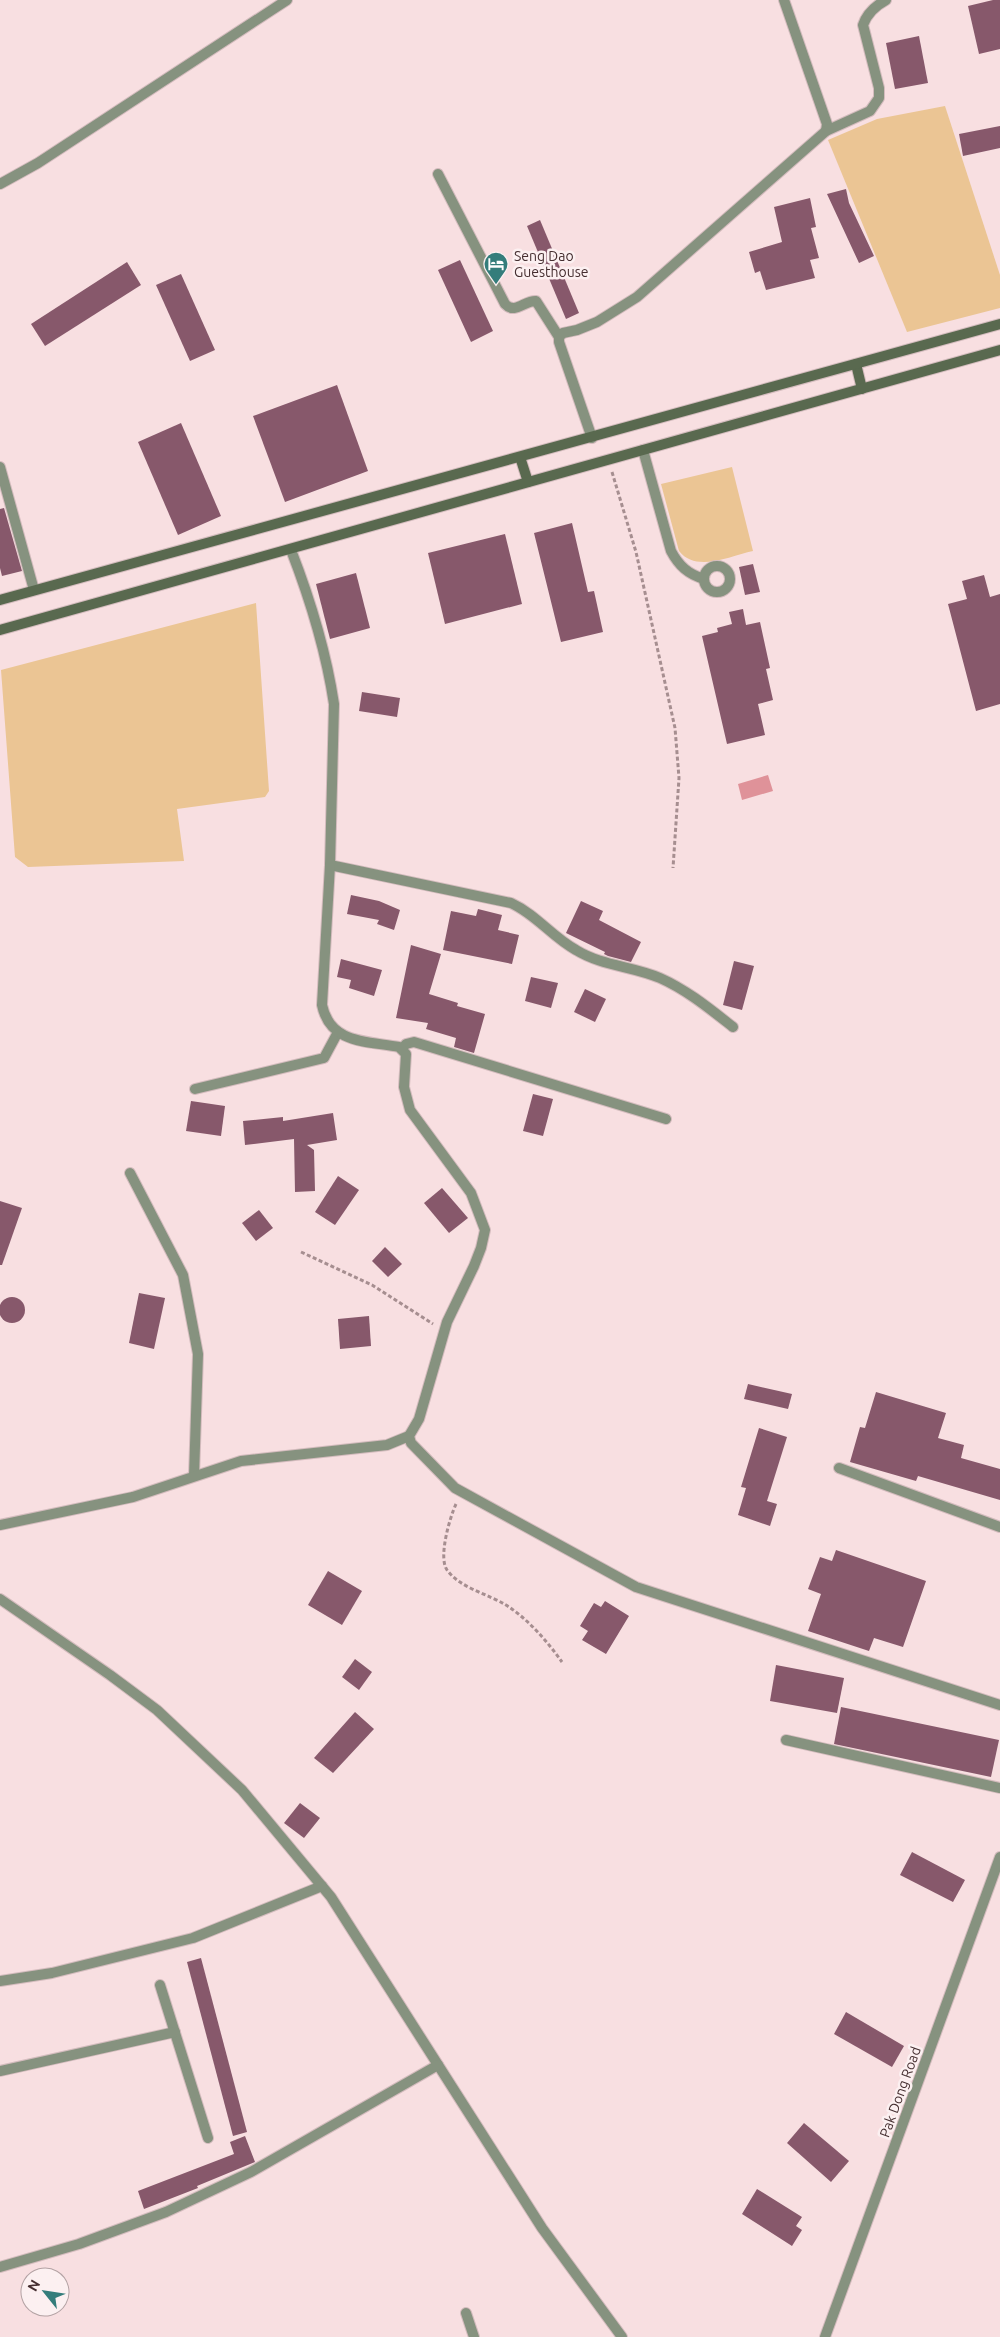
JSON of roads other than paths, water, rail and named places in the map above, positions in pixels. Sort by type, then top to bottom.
[{"type":"main road","points":[[0,600],[1000,324]]},
{"type":"main road","points":[[0,630],[1000,350]]},
{"type":"main road","points":[[856,364],[862,389]]},
{"type":"main road","points":[[520,457],[528,482]]},
{"type":"street","points":[[0,184],[38,162],[288,0]]},
{"type":"street","points":[[784,0],[827,124],[826,131]]},
{"type":"street","points":[[559,337],[563,333],[577,330],[596,322],[637,297],[826,131],[870,111],[878,98],[876,73],[863,25],[866,17],[876,5],[886,0]]},
{"type":"street","points":[[438,174],[505,304],[509,308],[514,309],[532,300],[536,301],[559,337],[558,342],[592,438]]},
{"type":"street","points":[[643,450],[671,551],[677,564],[687,572],[704,579]]},
{"type":"street","points":[[0,467],[34,590]]},
{"type":"street","points":[[0,1525],[132,1497],[241,1461],[387,1445],[409,1436],[419,1419],[444,1331],[481,1248],[485,1230],[471,1193],[410,1110],[404,1087],[406,1054],[399,1047],[348,1038],[329,1026],[322,1005],[330,865],[334,704],[309,595],[291,550]]},
{"type":"street","points":[[330,865],[511,903],[528,911],[574,950],[602,963],[658,978],[694,996],[733,1027]]},
{"type":"street","points":[[195,1089],[324,1058],[338,1032]]},
{"type":"street","points":[[402,1049],[406,1044],[414,1042],[666,1119]]},
{"type":"street","points":[[130,1173],[183,1276],[198,1354],[194,1476]]},
{"type":"street","points":[[409,1436],[415,1447],[455,1488],[636,1587],[1000,1705]]},
{"type":"street","points":[[839,1468],[1000,1527]]},
{"type":"street","points":[[0,1599],[110,1674],[185,1735],[242,1790],[330,1897],[542,2228],[622,2337]]},
{"type":"street","points":[[786,1740],[1000,1788]]},
{"type":"street","name":"Pak Dong Road","points":[[825,2337],[999,1862]]},
{"type":"street","points":[[0,1981],[52,1973],[193,1938],[322,1886]]},
{"type":"street","points":[[160,1985],[208,2138]]},
{"type":"street","points":[[0,2071],[175,2032]]},
{"type":"street","points":[[0,2267],[80,2244],[166,2212],[251,2172],[438,2065]]},
{"type":"street","points":[[466,2313],[474,2337]]},
{"type":"place","name":"Seng Dao Guesthouse","points":[[496,285]]}]
